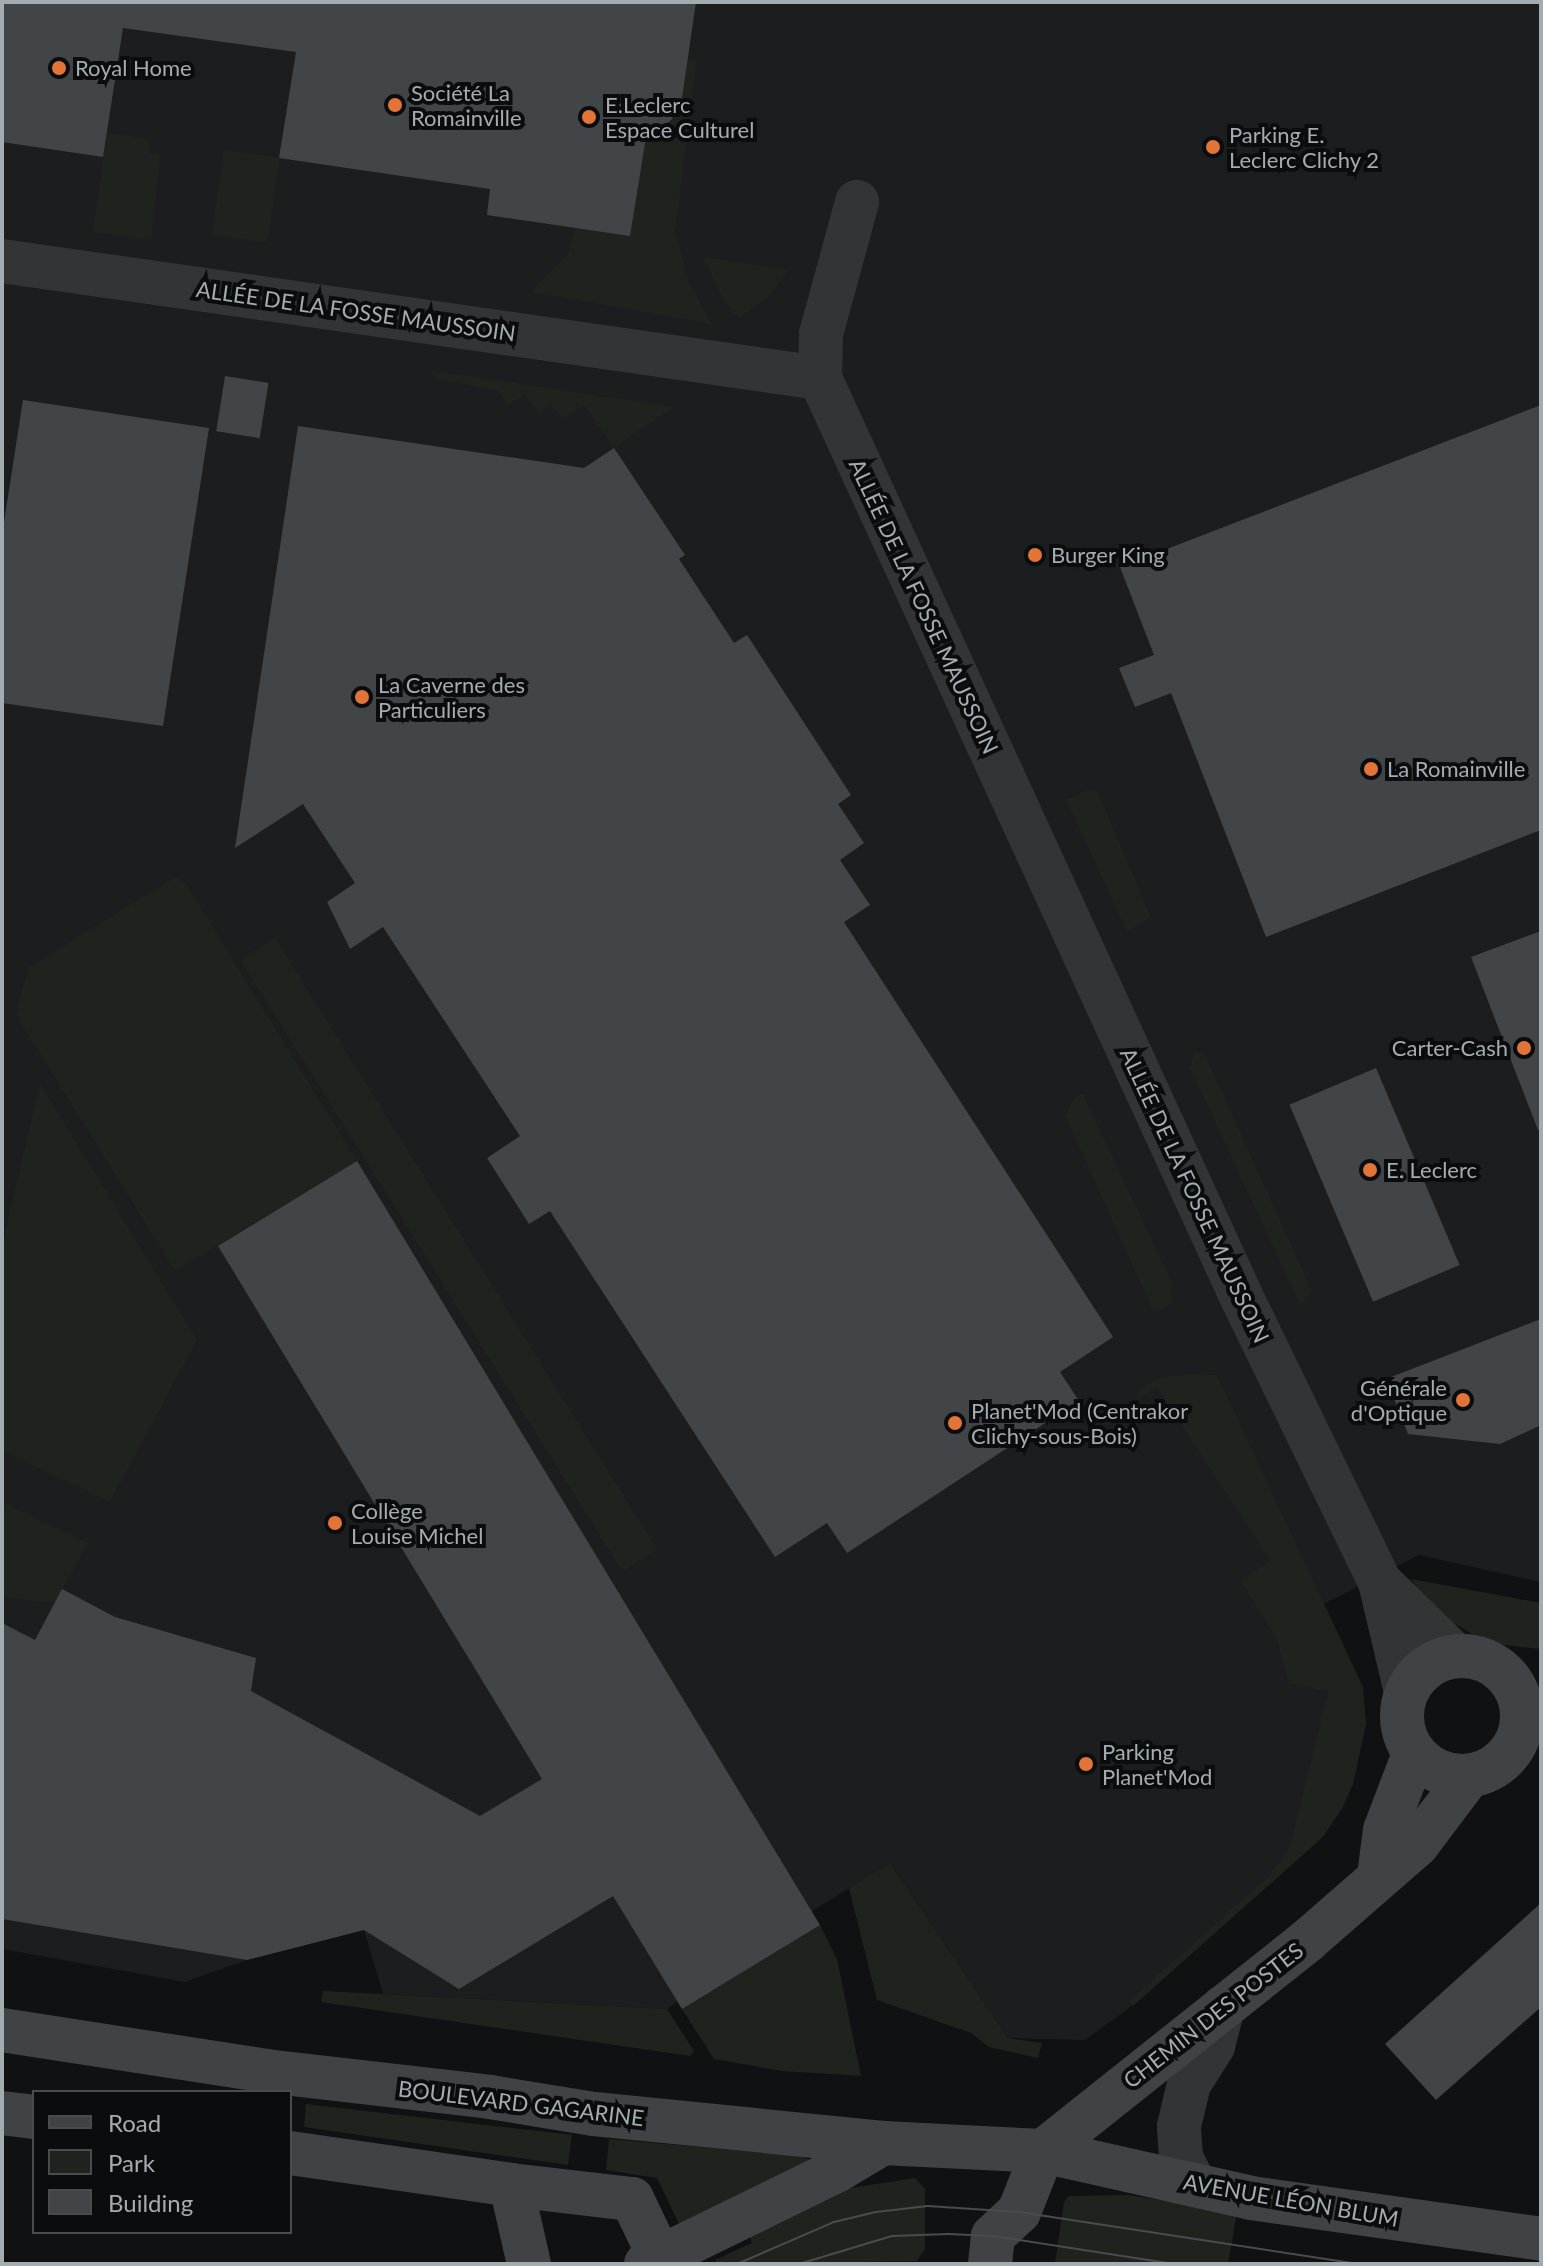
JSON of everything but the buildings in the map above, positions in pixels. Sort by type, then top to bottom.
[{"type":"main road","points":[[1456,1656],[1495,1665],[1525,1677],[1522,1709],[1529,1732],[1489,1770],[1469,1776],[1439,1772],[1414,1754],[1401,1724],[1406,1692],[1427,1667],[1456,1656]]},
{"type":"main road","points":[[1379,1876],[1385,1830],[1414,1754]]},
{"type":"main road","name":"CHEMIN DES POSTES","points":[[1043,2151],[1307,1941],[1417,1845],[1469,1776]]},
{"type":"main road","name":"BOULEVARD GAGARINE","points":[[2,2030],[266,2071],[490,2097],[594,2114],[883,2143],[1043,2151]]},
{"type":"main road","points":[[2,2113],[32,2117]]},
{"type":"main road","points":[[292,2153],[632,2199],[656,2262],[836,2171],[883,2143]]},
{"type":"main road","points":[[990,2264],[993,2236],[1019,2212],[1043,2151]]},
{"type":"main road","name":"AVENUE LÉON BLUM","points":[[1043,2151],[1251,2198],[1541,2239]]},
{"type":"main road","points":[[511,2185],[529,2264]]},
{"type":"street","points":[[820,378],[821,334],[857,202]]},
{"type":"street","name":"ALLÉE DE LA FOSSE MAUSSOIN","points":[[2,261],[820,378],[1235,1284],[1380,1582],[1406,1692]]},
{"type":"street","name":"ALLÉE DE LA FOSSE MAUSSOIN","points":[[1380,1582],[1456,1656]]},
{"type":"street","points":[[1195,2185],[1181,2157],[1179,2126],[1189,2084],[1213,2046],[1223,2007]]},
{"type":"shaded area","points":[[2,2],[1541,2],[1541,1582],[1419,1555],[1316,1608],[1357,1699],[1305,1851],[1124,2012],[1085,2040],[1008,2038],[890,1863],[812,1911],[820,1925],[682,2009],[677,2002],[667,2009],[383,1994],[364,1930],[247,1960],[185,1982],[2,1949]]},
{"type":"green space","points":[[688,60],[696,61],[675,232],[689,282],[712,324],[531,292],[568,254],[575,227],[630,235],[648,122],[669,122],[680,112]]},
{"type":"green space","points":[[107,133],[151,139],[149,153],[160,154],[151,240],[93,232]]},
{"type":"green space","points":[[224,150],[279,158],[267,243],[212,235]]},
{"type":"green space","points":[[703,257],[789,270],[769,296],[739,319],[723,299]]},
{"type":"green space","points":[[432,371],[674,407],[614,448],[584,405],[563,420],[551,405],[539,413],[525,394],[508,406],[498,391],[437,379]]},
{"type":"green space","points":[[1091,789],[1097,790],[1151,917],[1127,932],[1066,800]]},
{"type":"green space","points":[[175,877],[185,882],[357,1161],[175,1271],[16,1015],[28,968]]},
{"type":"green space","points":[[275,938],[657,1549],[622,1571],[240,960]]},
{"type":"green space","points":[[1204,1052],[1312,1291],[1304,1302],[1299,1303],[1190,1068],[1194,1053]]},
{"type":"green space","points":[[40,1083],[197,1340],[110,1502],[2,1451],[2,1245]]},
{"type":"green space","points":[[1083,1094],[1175,1289],[1170,1292],[1174,1301],[1154,1313],[1065,1116],[1075,1097]]},
{"type":"green space","points":[[1185,1374],[1217,1375],[1363,1687],[1366,1724],[1353,1784],[1343,1807],[1323,1837],[1133,2006],[1129,2001],[1268,1877],[1289,1849],[1328,1691],[1289,1683],[1277,1640],[1241,1581],[1270,1560],[1157,1388],[1136,1400],[1140,1390],[1155,1379]]},
{"type":"green space","points":[[2,1502],[88,1543],[55,1603],[2,1597]]},
{"type":"green space","points":[[1411,1579],[1541,1603],[1541,1649],[1503,1645],[1474,1635],[1452,1622],[1422,1595]]},
{"type":"green space","points":[[890,1863],[1008,2038],[1042,2043],[1038,2058],[989,2047],[971,2033],[877,2000],[849,1888]]},
{"type":"green space","points":[[820,1925],[837,1959],[861,2076],[782,2071],[714,2059],[682,2009]]},
{"type":"green space","points":[[323,1991],[667,2009],[694,2051],[690,2056],[321,2002]]},
{"type":"green space","points":[[306,2104],[572,2135],[568,2165],[304,2127]]},
{"type":"green space","points":[[609,2139],[802,2156],[809,2160],[679,2224],[657,2178],[606,2170]]},
{"type":"green space","points":[[915,2178],[925,2189],[925,2249],[917,2261],[717,2264],[715,2260],[752,2243],[747,2230],[815,2199],[851,2188]]},
{"type":"green space","points":[[1128,2195],[1237,2212],[1228,2264],[1055,2264],[1064,2202],[1069,2196]]},
{"type":"tram line","points":[[737,2264],[834,2222],[876,2212],[928,2206],[1019,2212],[1360,2264]]},
{"type":"tram line","points":[[799,2264],[892,2236],[948,2234],[993,2236],[1174,2264]]},
{"type":"place","name":"Royal Home","points":[[59,68]]},
{"type":"place","name":"Société La Romainville","points":[[395,105]]},
{"type":"place","name":"E.Leclerc Espace Culturel","points":[[589,117]]},
{"type":"place","name":"Parking E. Leclerc Clichy 2","points":[[1213,147]]},
{"type":"place","name":"Burger King","points":[[1035,555]]},
{"type":"place","name":"La Caverne des Particuliers","points":[[362,697]]},
{"type":"place","name":"La Romainville","points":[[1371,769]]},
{"type":"place","name":"Carter-Cash","points":[[1524,1048]]},
{"type":"place","name":"E. Leclerc","points":[[1370,1170]]},
{"type":"place","name":"Générale d'Optique","points":[[1463,1400]]},
{"type":"place","name":"Planet'Mod (Centrakor Clichy-sous-Bois)","points":[[955,1423]]},
{"type":"place","name":"Collège Louise Michel","points":[[335,1523]]},
{"type":"place","name":"Parking Planet'Mod","points":[[1086,1764]]}]
